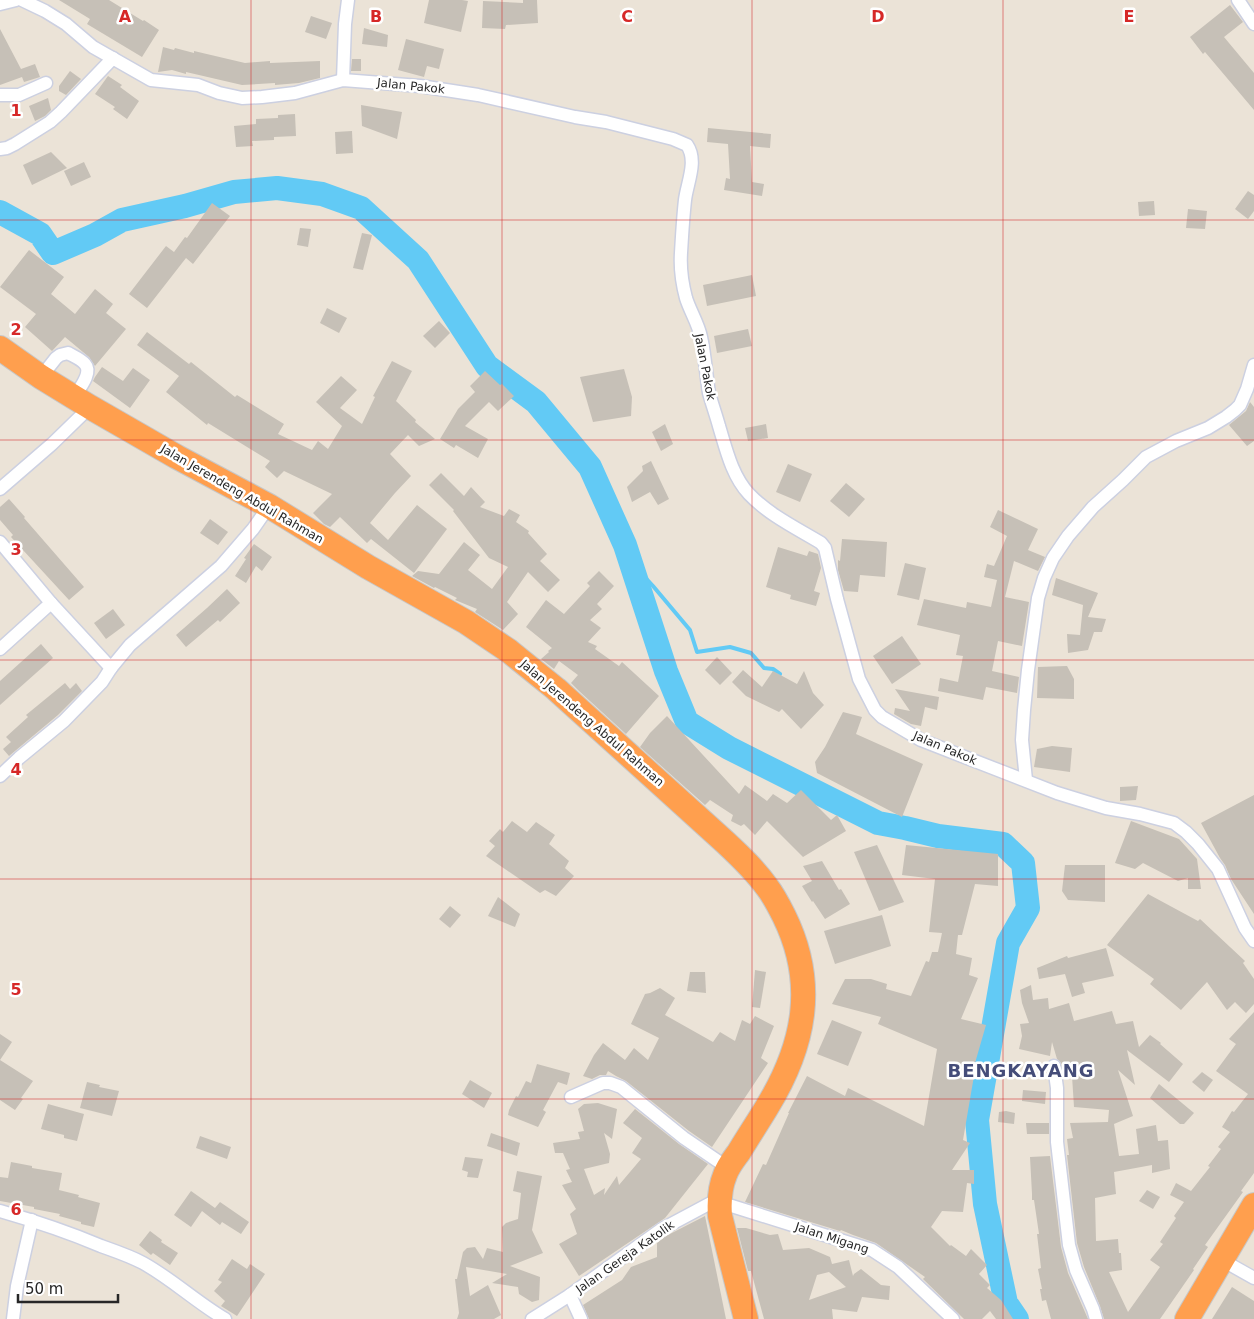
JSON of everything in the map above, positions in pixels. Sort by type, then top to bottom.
[{"type":"highway","name":"Jalan Jerendeng Abdul Rahman","points":[[0,348],[82,402],[177,457],[269,506],[352,557],[466,622],[519,659],[556,689],[725,842],[767,887],[794,937],[802,969],[804,1007],[800,1032],[786,1073],[768,1106],[728,1168],[720,1200],[720,1216],[723,1231],[746,1319]]},
{"type":"highway","points":[[1187,1319],[1254,1205]]},
{"type":"street","points":[[0,4],[16,0]]},
{"type":"street","name":"Jalan Pakok","points":[[22,0],[66,24],[90,44],[151,80],[198,85],[219,93],[242,98],[295,93],[344,80],[420,86],[478,95],[606,122],[673,139],[687,145],[692,163],[684,208],[681,254],[682,279],[686,297],[700,334],[710,394],[729,459],[740,483],[748,494],[775,516],[820,543],[825,548],[859,679],[876,710],[882,717],[921,740],[1057,793],[1106,808],[1174,823],[1198,844],[1218,868],[1245,928],[1254,942]]},
{"type":"street","points":[[344,80],[345,24],[348,0]]},
{"type":"street","points":[[1238,0],[1254,24]]},
{"type":"street","points":[[0,149],[15,144],[50,122],[113,58]]},
{"type":"street","points":[[0,95],[19,95],[46,83]]},
{"type":"street","points":[[0,489],[52,444],[82,402],[87,374],[87,366],[84,362],[68,353],[60,354],[40,376]]},
{"type":"street","points":[[1026,780],[1022,740],[1028,670],[1038,598],[1053,558],[1068,536],[1093,507],[1146,457],[1176,441],[1208,428],[1235,410],[1249,395],[1247,389],[1254,365]]},
{"type":"street","points":[[0,776],[64,721],[102,682],[130,646],[221,566],[269,506]]},
{"type":"street","points":[[0,542],[111,668]]},
{"type":"street","points":[[0,649],[52,602]]},
{"type":"street","points":[[1054,1066],[1057,1088],[1058,1142],[1070,1245],[1076,1270],[1096,1319]]},
{"type":"street","points":[[571,1096],[603,1083],[610,1083],[621,1087],[684,1138],[728,1168]]},
{"type":"street","name":"Jalan Gereja Katolik","points":[[532,1319],[570,1295],[662,1229],[720,1200]]},
{"type":"street","name":"Jalan Migang","points":[[720,1200],[872,1250],[898,1267],[953,1319]]},
{"type":"street","points":[[0,1211],[73,1234],[143,1263],[181,1288],[209,1310],[225,1319]]},
{"type":"street","points":[[13,1319],[15,1294],[32,1220]]},
{"type":"street","points":[[1222,1260],[1254,1278]]},
{"type":"street","points":[[570,1295],[581,1319]]},
{"type":"building","points":[[59,0],[109,0],[159,30],[142,57],[87,24],[90,19]]},
{"type":"building","points":[[429,0],[468,1],[461,32],[424,23]]},
{"type":"building","points":[[523,0],[537,0],[538,23],[506,25],[505,29],[482,28],[483,1],[523,3]]},
{"type":"building","points":[[1230,5],[1243,22],[1224,37],[1254,73],[1254,110],[1190,37]]},
{"type":"building","points":[[311,16],[332,23],[326,39],[305,32]]},
{"type":"building","points":[[364,28],[388,35],[387,47],[362,44]]},
{"type":"building","points":[[0,29],[21,69],[35,64],[40,77],[24,82],[22,77],[0,85]]},
{"type":"building","points":[[406,39],[444,49],[439,69],[427,66],[424,77],[398,70]]},
{"type":"building","points":[[163,47],[194,53],[194,51],[245,63],[320,61],[320,78],[299,83],[242,85],[186,72],[186,74],[172,70],[158,72]]},
{"type":"building","points":[[352,59],[361,59],[361,71],[351,71]]},
{"type":"building","points":[[70,71],[81,79],[66,95],[59,91],[59,86]]},
{"type":"building","points":[[108,76],[122,85],[120,87],[139,101],[127,119],[113,109],[115,107],[95,94]]},
{"type":"building","points":[[48,98],[51,110],[45,116],[35,121],[29,106]]},
{"type":"building","points":[[361,105],[402,112],[397,139],[362,126]]},
{"type":"building","points":[[295,114],[296,136],[252,141],[253,146],[236,147],[234,126],[256,124],[256,119],[278,118],[278,115]]},
{"type":"building","points":[[708,128],[771,134],[770,148],[750,146],[752,182],[764,184],[762,196],[724,190],[726,178],[730,179],[728,144],[707,142]]},
{"type":"building","points":[[352,131],[353,153],[336,154],[335,132]]},
{"type":"building","points":[[51,152],[67,168],[32,185],[23,165]]},
{"type":"building","points":[[84,162],[91,177],[71,186],[64,171]]},
{"type":"building","points":[[1248,191],[1254,195],[1254,211],[1248,219],[1235,209]]},
{"type":"building","points":[[1154,201],[1155,215],[1139,216],[1138,202]]},
{"type":"building","points":[[212,203],[230,216],[193,264],[186,258],[147,308],[129,294],[166,246],[174,252],[185,237],[187,238]]},
{"type":"building","points":[[1188,209],[1207,211],[1205,229],[1186,228]]},
{"type":"building","points":[[300,228],[311,229],[308,247],[297,245]]},
{"type":"building","points":[[362,233],[372,235],[363,270],[353,268]]},
{"type":"building","points":[[29,250],[64,277],[51,294],[75,314],[95,289],[113,304],[106,313],[126,329],[95,366],[89,357],[65,337],[52,351],[25,327],[36,314],[0,287]]},
{"type":"building","points":[[752,275],[756,296],[707,306],[703,285]]},
{"type":"building","points":[[327,308],[347,318],[339,333],[320,323]]},
{"type":"building","points":[[439,321],[450,333],[435,348],[423,336]]},
{"type":"building","points":[[748,329],[752,346],[717,353],[714,336]]},
{"type":"building","points":[[147,332],[189,364],[191,362],[235,397],[237,395],[284,424],[278,434],[312,450],[318,441],[328,449],[342,426],[316,402],[341,376],[357,390],[340,408],[362,424],[375,397],[373,396],[392,361],[412,371],[396,401],[416,420],[415,422],[435,439],[419,446],[408,435],[390,454],[411,476],[370,523],[388,540],[417,505],[447,529],[414,573],[371,539],[367,543],[340,517],[330,527],[324,524],[313,513],[332,494],[284,471],[277,478],[265,467],[270,461],[208,423],[207,425],[166,392],[179,376],[137,345]]},
{"type":"building","points":[[102,367],[123,381],[133,368],[150,380],[130,408],[93,381]]},
{"type":"building","points":[[624,369],[632,397],[631,416],[593,422],[580,377]]},
{"type":"building","points":[[485,371],[514,396],[498,411],[489,402],[465,426],[488,439],[478,458],[456,445],[454,448],[440,439],[458,409],[475,392],[470,386]]},
{"type":"building","points":[[1250,402],[1254,407],[1254,441],[1247,446],[1229,425],[1246,411]]},
{"type":"building","points":[[665,424],[673,444],[661,451],[652,432]]},
{"type":"building","points":[[766,424],[768,438],[748,441],[745,428]]},
{"type":"building","points":[[651,461],[669,499],[658,505],[650,492],[632,502],[627,487],[643,471],[642,466]]},
{"type":"building","points":[[788,464],[812,474],[800,502],[776,492]]},
{"type":"building","points":[[441,473],[464,496],[471,487],[485,502],[480,507],[504,516],[509,509],[520,515],[516,522],[529,531],[528,533],[547,554],[540,561],[560,580],[548,592],[528,572],[507,602],[518,614],[503,630],[475,612],[477,609],[455,600],[457,598],[412,576],[418,571],[439,574],[464,542],[480,555],[468,570],[492,589],[508,567],[489,558],[454,510],[429,485]]},
{"type":"building","points":[[846,483],[865,499],[849,517],[830,501]]},
{"type":"building","points":[[9,499],[84,587],[69,600],[11,537],[13,535],[0,520],[0,507]]},
{"type":"building","points":[[998,510],[1038,529],[1028,550],[1045,557],[1038,571],[1014,561],[1005,597],[1029,602],[1022,646],[998,641],[992,671],[1019,677],[1017,693],[986,687],[983,700],[938,691],[940,678],[958,682],[963,656],[956,655],[960,635],[917,625],[924,599],[966,608],[967,602],[991,607],[997,580],[984,577],[987,564],[994,566],[1007,536],[990,527]]},
{"type":"building","points":[[210,519],[228,532],[218,545],[200,533]]},
{"type":"building","points":[[842,539],[887,542],[885,577],[860,575],[858,592],[844,591],[838,570]]},
{"type":"building","points":[[254,544],[272,557],[262,571],[256,566],[246,583],[235,576]]},
{"type":"building","points":[[778,547],[807,556],[809,551],[818,554],[821,568],[814,591],[820,593],[816,606],[790,599],[791,595],[766,587]]},
{"type":"building","points":[[905,563],[926,568],[919,600],[897,595]]},
{"type":"building","points":[[599,571],[614,586],[597,604],[602,609],[590,620],[601,628],[588,642],[597,646],[595,649],[619,666],[622,662],[659,696],[626,734],[571,683],[578,675],[559,661],[554,669],[541,659],[552,648],[526,627],[546,600],[564,614],[590,586],[587,583]]},
{"type":"building","points":[[1056,578],[1098,593],[1088,617],[1106,619],[1102,632],[1094,632],[1088,650],[1068,653],[1067,634],[1080,635],[1083,605],[1052,595]]},
{"type":"building","points":[[227,589],[240,603],[220,622],[218,620],[186,647],[176,635]]},
{"type":"building","points":[[113,609],[125,625],[106,639],[94,623]]},
{"type":"building","points":[[902,636],[921,664],[892,684],[873,656]]},
{"type":"building","points":[[41,644],[53,658],[0,705],[0,681]]},
{"type":"building","points":[[717,657],[732,673],[720,685],[705,670]]},
{"type":"building","points":[[1067,666],[1074,679],[1074,699],[1037,698],[1038,667]]},
{"type":"building","points":[[743,670],[762,687],[773,671],[797,684],[804,671],[813,693],[824,705],[801,729],[782,709],[779,712],[746,696],[732,682]]},
{"type":"building","points":[[65,683],[70,689],[76,683],[82,691],[58,715],[9,756],[3,749],[11,742],[6,737],[28,717],[26,715]]},
{"type":"building","points":[[895,689],[939,697],[937,710],[925,707],[921,726],[911,724],[894,714],[895,708],[910,711]]},
{"type":"building","points":[[843,712],[862,717],[856,734],[923,764],[902,817],[817,773],[815,762]]},
{"type":"building","points":[[667,716],[739,794],[745,785],[767,801],[773,794],[787,803],[801,790],[831,820],[837,815],[846,831],[803,857],[767,821],[755,835],[744,824],[741,826],[731,821],[733,815],[710,800],[705,805],[640,747],[650,733]]},
{"type":"building","points":[[1052,746],[1072,748],[1070,772],[1034,767],[1037,749]]},
{"type":"building","points":[[1138,786],[1136,800],[1120,801],[1120,787]]},
{"type":"building","points":[[1254,795],[1254,914],[1231,879],[1201,823]]},
{"type":"building","points":[[512,821],[527,832],[536,822],[555,835],[549,844],[569,861],[565,868],[574,876],[556,896],[545,890],[540,893],[486,856],[495,846],[489,841],[500,829],[503,832]]},
{"type":"building","points":[[1131,821],[1179,839],[1197,859],[1201,889],[1188,889],[1188,878],[1178,881],[1143,863],[1135,869],[1115,863]]},
{"type":"building","points":[[877,845],[904,902],[879,911],[854,852]]},
{"type":"building","points":[[906,845],[998,854],[998,886],[975,884],[962,935],[958,935],[956,954],[972,958],[969,975],[978,978],[961,1019],[986,1025],[973,1070],[975,1070],[963,1140],[970,1143],[952,1170],[974,1170],[974,1184],[967,1183],[963,1212],[942,1211],[931,1227],[950,1246],[966,1256],[971,1249],[987,1265],[979,1274],[990,1285],[987,1288],[1001,1300],[1013,1319],[996,1319],[990,1311],[982,1319],[964,1319],[923,1279],[925,1277],[876,1243],[841,1230],[745,1202],[763,1164],[766,1165],[788,1113],[807,1076],[845,1096],[848,1088],[924,1126],[937,1049],[878,1024],[881,1017],[832,1004],[845,979],[871,979],[887,984],[886,989],[911,996],[926,961],[929,962],[932,952],[938,952],[942,933],[929,932],[935,879],[902,875]]},
{"type":"building","points":[[822,861],[839,890],[841,889],[850,904],[825,919],[802,886],[812,881],[803,866]]},
{"type":"building","points":[[1065,865],[1105,865],[1105,902],[1068,900],[1062,891]]},
{"type":"building","points":[[1148,894],[1198,921],[1200,919],[1245,961],[1243,963],[1254,979],[1254,1004],[1246,1013],[1235,1002],[1227,1010],[1207,982],[1181,1010],[1150,984],[1154,979],[1107,945]]},
{"type":"building","points":[[498,897],[520,914],[515,927],[488,916]]},
{"type":"building","points":[[450,906],[461,915],[450,928],[439,919]]},
{"type":"building","points":[[882,915],[891,946],[835,964],[824,931]]},
{"type":"building","points":[[1106,948],[1114,976],[1082,983],[1085,993],[1072,997],[1065,974],[1039,979],[1037,968],[1067,956],[1068,958]]},
{"type":"building","points":[[755,970],[766,972],[760,1008],[752,1007]]},
{"type":"building","points":[[690,972],[705,972],[706,993],[687,991]]},
{"type":"building","points":[[1031,985],[1033,1000],[1048,998],[1049,1009],[1069,1003],[1074,1021],[1112,1011],[1116,1024],[1133,1021],[1139,1047],[1150,1035],[1183,1064],[1169,1082],[1127,1050],[1135,1085],[1118,1070],[1133,1116],[1114,1124],[1119,1156],[1139,1154],[1136,1129],[1156,1125],[1158,1141],[1168,1140],[1170,1169],[1152,1173],[1152,1165],[1114,1172],[1116,1194],[1095,1198],[1096,1241],[1118,1239],[1122,1270],[1109,1272],[1128,1312],[1160,1267],[1150,1260],[1163,1244],[1160,1242],[1184,1202],[1170,1195],[1176,1183],[1191,1191],[1210,1167],[1208,1166],[1221,1149],[1218,1147],[1230,1132],[1222,1127],[1232,1111],[1234,1112],[1248,1094],[1216,1071],[1236,1044],[1229,1039],[1254,1012],[1254,1173],[1241,1191],[1243,1192],[1205,1245],[1208,1247],[1160,1319],[1104,1319],[1077,1243],[1067,1155],[1069,1155],[1067,1139],[1073,1138],[1070,1123],[1108,1122],[1109,1110],[1074,1107],[1072,1076],[1064,1078],[1062,1064],[1057,1059],[1052,1042],[1050,1056],[1019,1049],[1022,1036],[1020,1024],[1029,1023],[1020,990]]},
{"type":"building","points":[[660,988],[675,998],[665,1015],[713,1042],[720,1032],[735,1041],[742,1020],[750,1024],[755,1016],[774,1026],[761,1058],[768,1063],[712,1147],[626,1081],[608,1071],[606,1075],[600,1075],[592,1079],[583,1076],[603,1043],[625,1060],[634,1048],[648,1060],[659,1038],[631,1024],[645,994]]},
{"type":"building","points":[[832,1020],[862,1032],[848,1066],[817,1054]]},
{"type":"building","points":[[0,1034],[12,1042],[0,1060]]},
{"type":"building","points":[[0,1060],[33,1081],[15,1110],[0,1100]]},
{"type":"building","points":[[537,1064],[570,1073],[567,1085],[558,1082],[543,1110],[546,1112],[538,1127],[508,1115],[516,1096],[518,1097],[526,1081],[531,1083]]},
{"type":"building","points":[[1202,1072],[1213,1080],[1204,1092],[1192,1082]]},
{"type":"building","points":[[470,1080],[492,1093],[484,1108],[462,1094]]},
{"type":"building","points":[[87,1082],[100,1085],[99,1087],[119,1091],[112,1116],[80,1108]]},
{"type":"building","points":[[1159,1084],[1194,1113],[1184,1124],[1180,1124],[1150,1098]]},
{"type":"building","points":[[1023,1090],[1046,1092],[1045,1104],[1022,1101]]},
{"type":"building","points":[[598,1103],[617,1109],[612,1139],[604,1133],[610,1154],[609,1163],[584,1169],[594,1195],[605,1188],[604,1195],[617,1176],[619,1185],[641,1159],[632,1153],[642,1138],[623,1123],[635,1109],[708,1164],[665,1218],[579,1276],[559,1244],[577,1234],[570,1214],[576,1209],[562,1185],[572,1182],[566,1170],[570,1169],[563,1153],[555,1153],[553,1143],[580,1139],[578,1132],[584,1131],[578,1109],[584,1104]]},
{"type":"building","points":[[48,1104],[84,1114],[77,1141],[64,1138],[64,1135],[41,1129]]},
{"type":"building","points":[[999,1112],[1015,1113],[1014,1124],[998,1122]]},
{"type":"building","points":[[1026,1123],[1049,1123],[1049,1134],[1027,1134]]},
{"type":"building","points":[[491,1133],[520,1143],[517,1156],[487,1146]]},
{"type":"building","points":[[200,1136],[231,1147],[227,1159],[196,1148]]},
{"type":"building","points":[[1050,1156],[1061,1247],[1068,1273],[1088,1319],[1051,1319],[1046,1300],[1042,1301],[1038,1269],[1041,1268],[1037,1234],[1039,1234],[1034,1200],[1032,1200],[1030,1157]]},
{"type":"building","points":[[465,1157],[483,1159],[478,1178],[467,1177],[468,1172],[462,1170]]},
{"type":"building","points":[[11,1162],[62,1173],[59,1190],[100,1203],[94,1227],[59,1216],[60,1214],[0,1201],[0,1177],[8,1178]]},
{"type":"building","points":[[517,1171],[542,1176],[532,1230],[543,1253],[510,1266],[540,1277],[539,1300],[532,1302],[519,1294],[518,1287],[492,1283],[507,1274],[466,1267],[470,1296],[488,1285],[501,1315],[494,1319],[457,1319],[459,1313],[455,1279],[457,1279],[463,1252],[467,1248],[475,1247],[483,1259],[487,1248],[503,1252],[502,1227],[506,1223],[518,1219],[521,1193],[513,1191]]},
{"type":"building","points":[[1147,1190],[1160,1197],[1153,1209],[1139,1201]]},
{"type":"building","points":[[191,1191],[215,1208],[220,1202],[249,1222],[241,1234],[222,1222],[220,1225],[202,1211],[191,1227],[174,1215]]},
{"type":"building","points":[[705,1216],[726,1319],[589,1319],[583,1305],[622,1280],[631,1267],[657,1257],[657,1243],[666,1236]]},
{"type":"building","points":[[737,1228],[746,1228],[770,1235],[778,1234],[783,1250],[809,1248],[830,1257],[832,1264],[849,1260],[853,1276],[861,1269],[881,1285],[890,1286],[889,1300],[862,1297],[857,1312],[832,1309],[833,1319],[764,1319],[751,1271],[748,1271]],"holes":[[[829,1272],[846,1287],[809,1300],[817,1275]]]},
{"type":"building","points":[[150,1231],[162,1240],[161,1242],[178,1253],[170,1265],[153,1253],[151,1255],[139,1245]]},
{"type":"building","points":[[232,1259],[247,1269],[250,1264],[265,1274],[237,1316],[221,1306],[225,1301],[214,1291],[222,1282],[218,1280]]},
{"type":"building","points":[[1232,1287],[1254,1301],[1254,1319],[1212,1319]]},
{"type":"waterway","points":[[0,212],[40,234],[53,253],[95,235],[122,220],[185,206],[234,192],[277,188],[322,194],[361,208],[418,260],[487,366],[536,402],[590,467],[625,545],[666,671],[687,722],[729,748],[878,823],[938,836],[1003,844],[1023,863],[1028,908],[1008,943],[977,1120],[985,1204],[1006,1303],[1017,1319]]},
{"type":"waterway","points":[[630,561],[690,630],[697,652],[730,647],[751,653],[764,668],[773,669],[780,674]]},
{"type":"district","name":"BENGKAYANG","points":[[1021,1071]]}]
